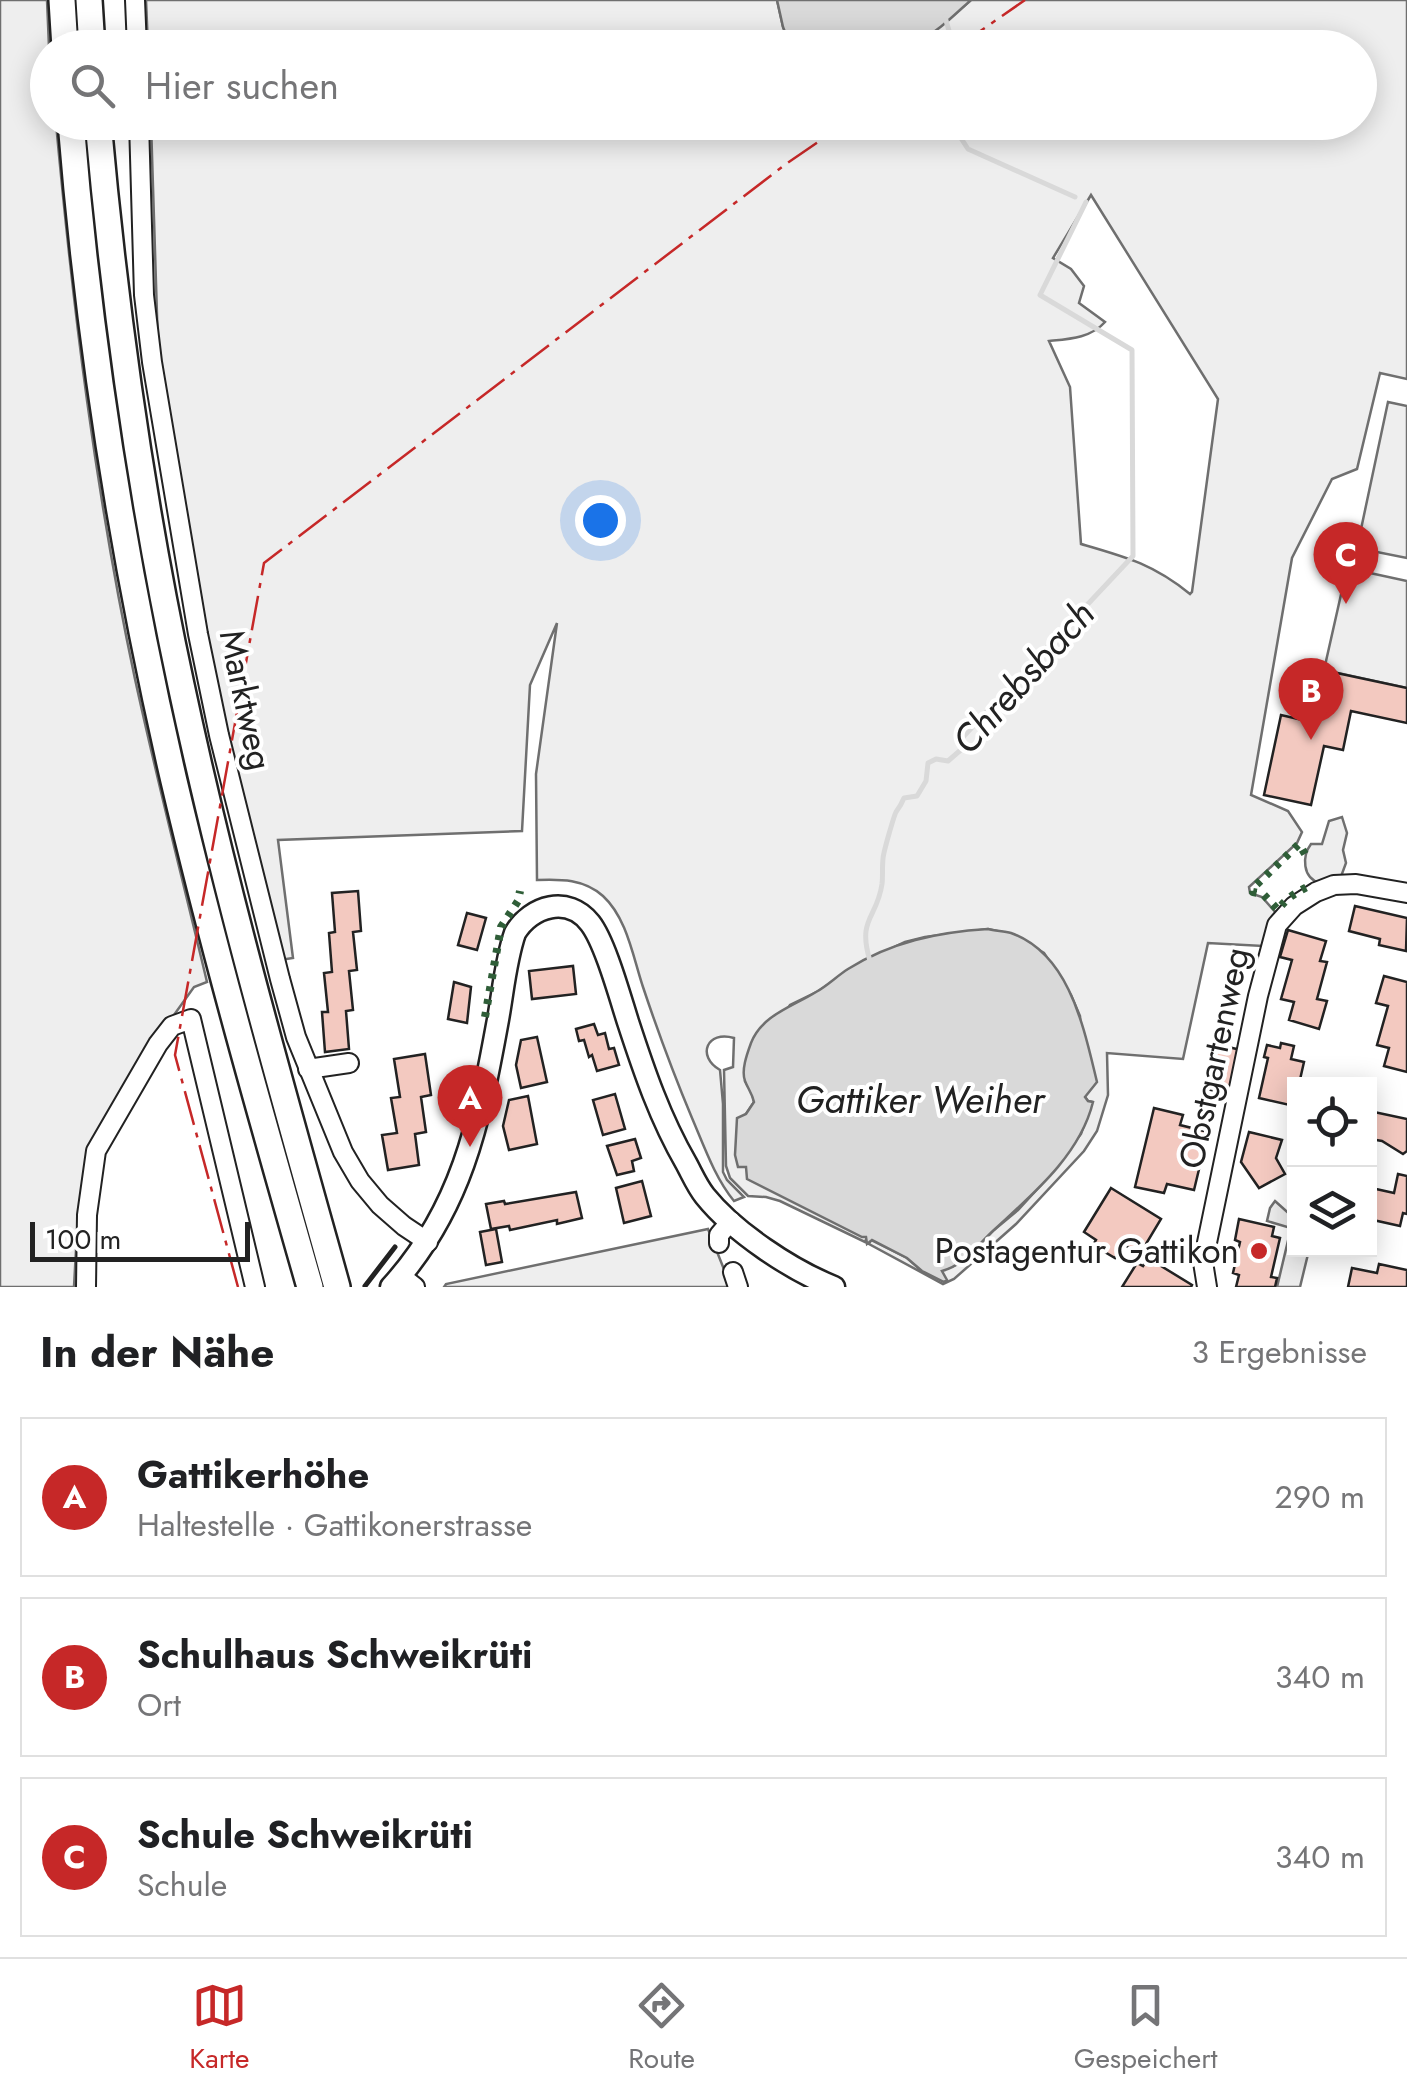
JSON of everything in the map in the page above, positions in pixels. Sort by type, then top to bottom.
[{"type":"highway","points":[[62,0],[64,30]]},
{"type":"highway","points":[[89,0],[91,30]]},
{"type":"highway","points":[[73,140],[107,427],[156,702],[222,971],[310,1287]]},
{"type":"highway","points":[[100,140],[131,410],[180,684],[250,977],[338,1287]]},
{"type":"main road","points":[[402,1283],[448,1204],[470,1147],[515,933],[537,910],[558,906],[580,914],[594,929],[657,1106],[703,1194],[774,1256],[834,1287]]},
{"type":"street","points":[[135,0],[136,30]]},
{"type":"street","name":"Marktweg","points":[[139,140],[144,295],[152,362],[198,634],[266,924],[296,1037],[343,1152],[360,1182],[380,1205],[428,1242]]},
{"type":"street","name":"Obstgartenweg","points":[[1207,1287],[1202,1262],[1277,924],[1294,906],[1334,885],[1356,884],[1407,893]]},
{"type":"street","points":[[86,1287],[87,1215],[96,1151],[158,1044],[172,1026],[191,1019],[254,1287]]},
{"type":"street","points":[[308,1069],[349,1063]]},
{"type":"street","points":[[719,1242],[718,1234],[730,1221]]},
{"type":"shaded area","points":[[0,0],[47,0],[48,30],[30,30],[30,140],[58,140],[78,332],[121,610],[207,982],[194,987],[126,1082],[91,1149],[74,1287],[0,1287]]},
{"type":"shaded area","points":[[146,0],[777,0],[784,30],[147,30]]},
{"type":"shaded area","points":[[971,0],[1407,0],[1407,379],[1380,373],[1357,469],[1332,479],[1292,558],[1251,795],[1288,811],[1302,832],[1297,843],[1249,887],[1250,893],[1262,897],[1277,914],[1263,946],[1208,943],[1183,1059],[1107,1053],[1108,1095],[1097,1131],[1084,1151],[1016,1224],[954,1279],[943,1284],[869,1244],[871,1240],[907,1258],[922,1271],[941,1271],[963,1262],[1041,1185],[1081,1134],[1092,1102],[1085,1097],[1080,1016],[1071,995],[1044,953],[1011,934],[988,929],[905,942],[860,963],[790,1005],[745,1081],[754,1102],[746,1114],[746,1167],[867,1237],[865,1242],[780,1201],[748,1196],[730,1178],[726,1166],[724,1070],[733,1067],[734,1038],[711,1041],[708,1058],[720,1070],[723,1172],[744,1197],[734,1201],[716,1172],[685,1102],[618,915],[603,896],[588,886],[563,880],[537,880],[536,774],[557,623],[530,685],[522,831],[278,840],[293,958],[273,961],[209,644],[158,347],[152,140],[1377,140],[1377,30],[932,30]],"holes":[[[1091,195],[1218,399],[1192,592],[1138,563],[1081,544],[1070,387],[1049,341],[1086,335],[1105,322],[1079,303],[1084,286],[1071,269],[1053,258]]]},
{"type":"shaded area","points":[[1388,402],[1407,406],[1407,558],[1357,548]]},
{"type":"shaded area","points":[[1347,568],[1407,581],[1407,688],[1324,670]]},
{"type":"shaded area","points":[[1342,817],[1347,833],[1343,850],[1346,863],[1339,882],[1320,883],[1307,872],[1306,854],[1311,844],[1322,844],[1329,821]]},
{"type":"shaded area","points":[[1275,1201],[1287,1212],[1287,1227],[1267,1221]]},
{"type":"shaded area","points":[[708,1229],[731,1287],[444,1287],[446,1284]]},
{"type":"shaded area","points":[[1287,1245],[1287,1257],[1307,1257],[1300,1287],[1277,1287]]},
{"type":"water","points":[[777,0],[971,0],[935,30],[783,27]]},
{"type":"water","name":"Gattiker Weiher","points":[[988,929],[1011,933],[1031,943],[1061,975],[1080,1017],[1097,1082],[1085,1097],[1093,1102],[1087,1121],[1066,1156],[970,1254],[942,1271],[947,1280],[944,1282],[907,1258],[872,1240],[867,1244],[866,1237],[747,1179],[746,1167],[738,1167],[735,1155],[737,1118],[746,1114],[754,1102],[744,1077],[745,1062],[762,1025],[881,952],[933,936]]},
{"type":"building","points":[[1318,669],[1407,688],[1407,723],[1351,711],[1343,750],[1324,746],[1311,805],[1264,795],[1281,715],[1307,721]]},
{"type":"building","points":[[358,891],[361,931],[353,932],[357,970],[349,971],[353,1010],[346,1011],[349,1049],[325,1052],[322,1012],[328,1012],[324,973],[332,972],[332,893]]},
{"type":"building","points":[[1355,906],[1407,918],[1406,951],[1379,945],[1380,939],[1349,931]]},
{"type":"building","points":[[467,913],[486,918],[477,950],[458,945]]},
{"type":"building","points":[[1288,930],[1326,941],[1320,961],[1327,962],[1317,999],[1327,1001],[1319,1029],[1289,1020],[1294,1002],[1281,999],[1292,960],[1280,957]]},
{"type":"building","points":[[573,966],[576,994],[532,999],[529,971]]},
{"type":"building","points":[[1384,976],[1407,982],[1407,1072],[1384,1066],[1389,1048],[1377,1045],[1388,1006],[1376,1003]]},
{"type":"building","points":[[454,982],[471,987],[467,1023],[448,1019]]},
{"type":"building","points":[[594,1024],[598,1035],[605,1033],[619,1065],[597,1071],[576,1029]]},
{"type":"building","points":[[537,1037],[547,1082],[521,1088],[516,1065],[521,1040]]},
{"type":"building","points":[[1281,1043],[1294,1046],[1291,1059],[1304,1062],[1301,1077],[1287,1077],[1287,1104],[1259,1098],[1267,1045],[1280,1048]]},
{"type":"building","points":[[1215,1044],[1241,1050],[1232,1094],[1206,1089]]},
{"type":"building","points":[[425,1054],[431,1095],[421,1097],[426,1132],[415,1134],[419,1165],[388,1170],[382,1135],[397,1133],[391,1098],[400,1097],[394,1059]]},
{"type":"building","points":[[615,1094],[625,1129],[603,1135],[593,1100]]},
{"type":"building","points":[[528,1096],[537,1144],[509,1150],[503,1126],[509,1100]]},
{"type":"building","points":[[1154,1108],[1183,1115],[1180,1125],[1208,1132],[1194,1190],[1167,1184],[1164,1193],[1135,1187]]},
{"type":"building","points":[[1377,1113],[1407,1119],[1407,1151],[1403,1154],[1377,1140]]},
{"type":"building","points":[[1249,1132],[1282,1140],[1276,1158],[1285,1174],[1259,1188],[1241,1162]]},
{"type":"building","points":[[635,1139],[641,1158],[632,1161],[634,1171],[617,1175],[607,1146]]},
{"type":"building","points":[[1398,1174],[1407,1176],[1407,1214],[1403,1213],[1400,1226],[1377,1221],[1377,1189],[1394,1193]]},
{"type":"building","points":[[642,1181],[651,1216],[624,1223],[616,1188]]},
{"type":"building","points":[[1111,1188],[1161,1219],[1140,1254],[1123,1244],[1115,1258],[1093,1245],[1096,1240],[1084,1232]]},
{"type":"building","points":[[576,1192],[582,1218],[510,1230],[509,1226],[491,1229],[486,1204]]},
{"type":"building","points":[[1239,1219],[1274,1227],[1272,1236],[1280,1238],[1271,1277],[1277,1278],[1275,1287],[1236,1287],[1239,1275],[1233,1273],[1240,1242],[1235,1240]]},
{"type":"building","points":[[496,1229],[502,1262],[486,1265],[480,1232]]},
{"type":"building","points":[[1148,1258],[1191,1287],[1122,1287],[1137,1263],[1143,1266]]},
{"type":"building","points":[[1379,1264],[1407,1270],[1407,1287],[1348,1287],[1352,1268],[1377,1273]]},
{"type":"waterway","name":"Chrebsbach","points":[[945,17],[949,30]]},
{"type":"waterway","name":"Chrebsbach","points":[[962,140],[968,149],[1075,197]]},
{"type":"waterway","name":"Chrebsbach","points":[[870,961],[867,927],[880,896],[883,855],[904,798],[917,796],[926,781],[928,763],[936,759],[948,761],[963,748],[963,737],[1133,556],[1132,350],[1040,295],[1086,202]]},
{"type":"hedge","points":[[1305,854],[1299,844],[1253,892],[1263,894],[1278,910],[1311,885]]},
{"type":"hedge","points":[[485,1017],[501,927],[520,891]]},
{"type":"wall","points":[[365,1286],[395,1247]]},
{"type":"power","points":[[982,30],[1025,0]]},
{"type":"power","points":[[238,1287],[175,1055],[264,563],[821,140]]},
{"type":"place","name":"Schule Schweikrüti","points":[[1346,604]]},
{"type":"place","name":"Schulhaus Schweikrüti","points":[[1311,740]]},
{"type":"place","name":"Gattikerhöhe","points":[[470,1147]]},
{"type":"place","name":"Postagentur Gattikon","points":[[1259,1251]]}]
